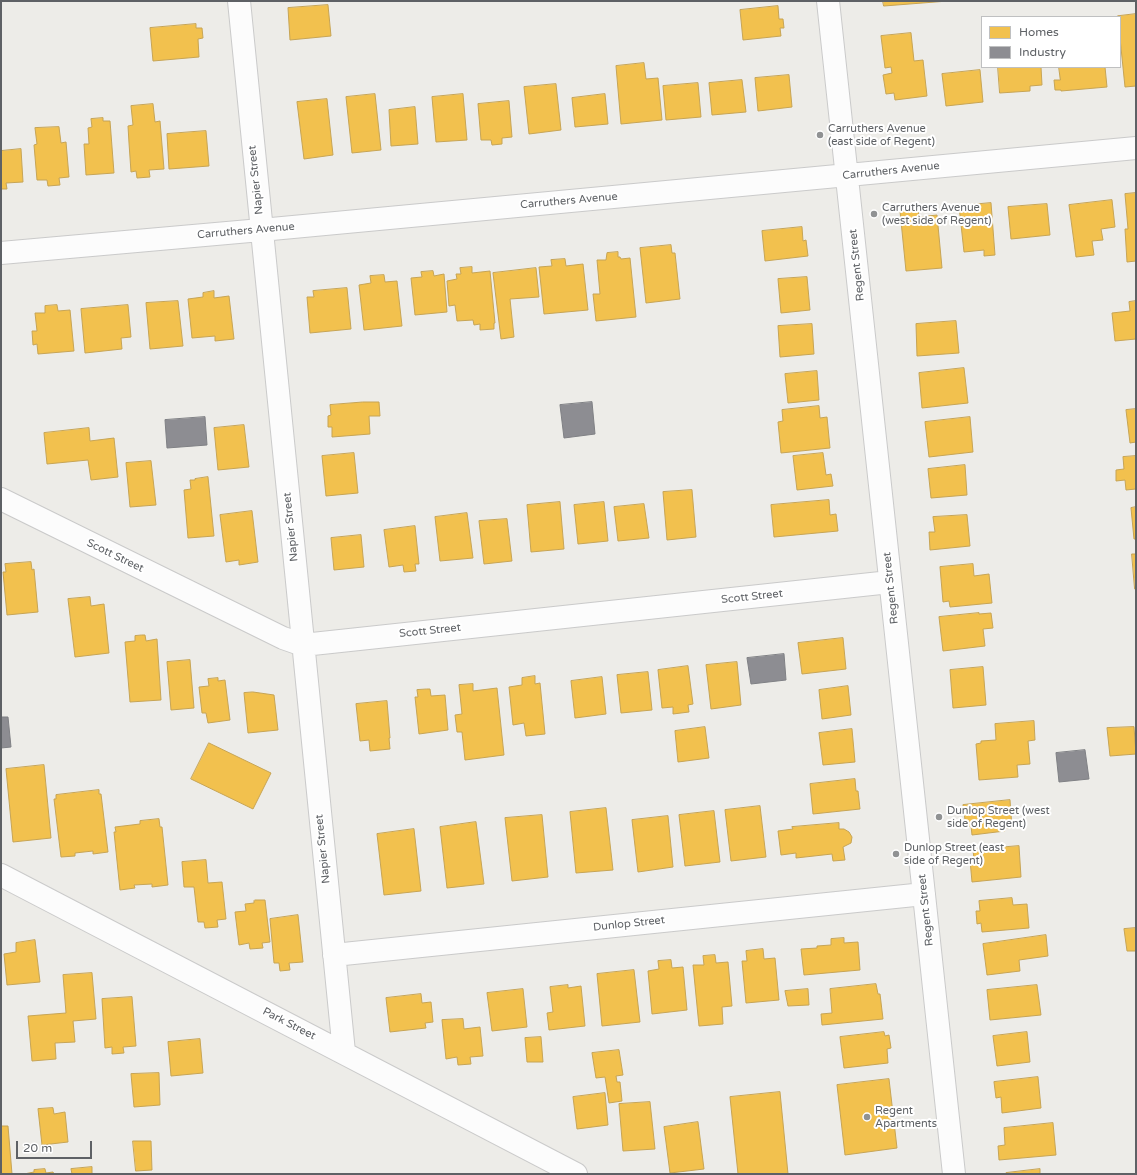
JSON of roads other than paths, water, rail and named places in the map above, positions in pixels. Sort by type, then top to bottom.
[{"type":"street","name":"Napier Street","points":[[238,1],[344,1052]]},
{"type":"street","name":"Regent Street","points":[[828,1],[954,1174]]},
{"type":"street","name":"Carruthers Avenue","points":[[1,253],[1136,148]]},
{"type":"street","name":"Scott Street","points":[[1,499],[283,638],[303,645],[890,582]]},
{"type":"street","name":"Park Street","points":[[1,875],[344,1052],[576,1174]]},
{"type":"street","name":"Dunlop Street","points":[[334,955],[924,894]]},
{"type":"place","name":"Carruthers Avenue (east side of Regent)","points":[[820,135]]},
{"type":"place","name":"Carruthers Avenue (west side of Regent)","points":[[874,214]]},
{"type":"place","name":"Dunlop Street (west side of Regent)","points":[[939,817]]},
{"type":"place","name":"Dunlop Street (east side of Regent)","points":[[896,854]]},
{"type":"place","name":"Regent Apartments","points":[[867,1117]]}]
